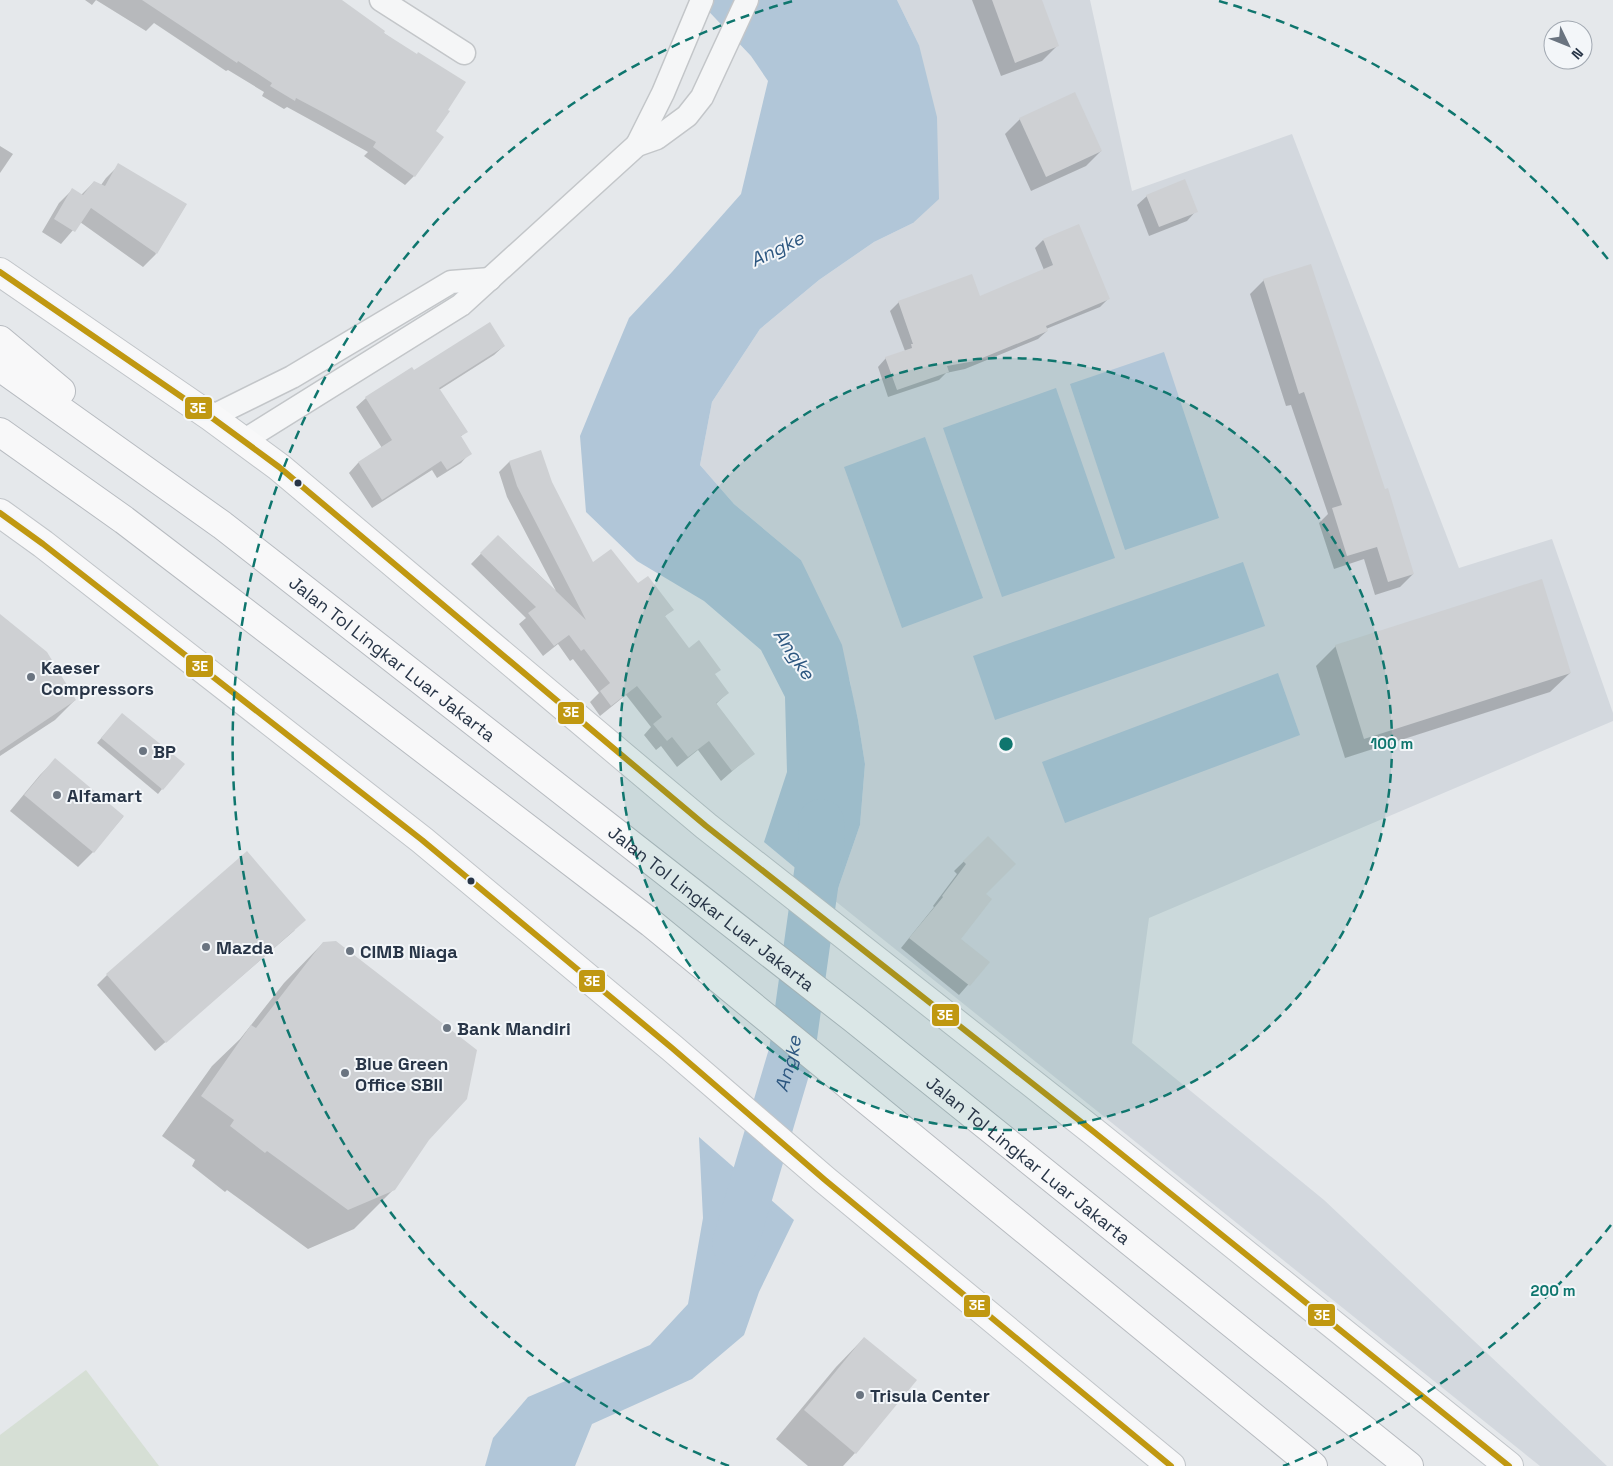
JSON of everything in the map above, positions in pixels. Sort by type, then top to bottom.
[{"type":"main road","points":[[0,272],[211,417],[304,487],[715,833],[1094,1132],[1509,1466]]},
{"type":"main road","points":[[0,340],[222,525]]},
{"type":"main road","name":"Jalan Tol Lingkar Luar Jakarta","points":[[0,367],[222,525],[854,1020],[1408,1466]]},
{"type":"main road","points":[[0,432],[124,520],[651,923],[1313,1466]]},
{"type":"main road","points":[[0,514],[43,544],[422,840],[672,1048],[825,1180],[1171,1466]]},
{"type":"street","points":[[380,0],[464,53]]},
{"type":"street","points":[[243,441],[461,305],[637,145],[663,93],[702,0]]},
{"type":"street","points":[[637,145],[657,138],[688,116],[702,97],[747,0]]},
{"type":"street","points":[[211,417],[292,377],[451,282],[490,280]]},
{"type":"street","points":[[451,282],[461,305]]},
{"type":"shaded area","points":[[897,0],[1090,0],[1132,191],[1292,134],[1459,568],[1552,539],[1613,713],[1613,721],[1149,918],[1132,1043],[1324,1200],[1607,1466],[1540,1466],[834,900],[860,825],[865,764],[850,681],[801,560],[734,504],[700,465],[712,402],[760,329],[819,280],[874,242],[913,223],[919,45]]},
{"type":"shaded area","points":[[86,1370],[159,1466],[0,1466],[0,1435]]},
{"type":"water","points":[[698,0],[897,0],[919,45],[937,117],[939,199],[913,223],[874,242],[819,280],[760,329],[712,402],[700,465],[734,504],[801,560],[842,645],[865,764],[860,825],[834,900],[764,842],[787,772],[785,697],[761,650],[704,601],[637,561],[586,512],[580,436],[629,318],[741,194],[768,81],[751,56]]},
{"type":"water","points":[[1164,352],[1219,518],[1125,550],[1070,384]]},
{"type":"water","points":[[1056,388],[1115,558],[1002,597],[943,428]]},
{"type":"water","points":[[925,437],[983,598],[902,628],[844,467]]},
{"type":"water","points":[[1243,562],[1265,626],[995,720],[973,656]]},
{"type":"water","points":[[1278,673],[1300,735],[1065,823],[1042,762]]},
{"type":"water","points":[[699,1137],[794,1220],[759,1292],[744,1335],[692,1379],[592,1424],[575,1466],[485,1466],[493,1438],[528,1397],[650,1345],[688,1304],[703,1218]]},
{"type":"building","points":[[142,0],[342,0],[385,31],[384,33],[466,82],[436,131],[444,137],[415,177],[373,147],[376,142],[296,98],[295,101],[270,86],[272,83],[238,61],[237,63]]},
{"type":"building","points":[[992,0],[1042,0],[1059,46],[1015,63]]},
{"type":"building","points":[[1075,92],[1102,151],[1046,177],[1019,118]]},
{"type":"building","points":[[118,163],[187,204],[157,254],[91,208],[75,232],[54,219],[72,188],[83,195],[94,181],[105,186]]},
{"type":"building","points":[[1185,179],[1198,212],[1159,227],[1146,195]]},
{"type":"building","points":[[1079,224],[1110,299],[1046,326],[1048,331],[975,361],[947,366],[949,372],[897,390],[885,357],[912,348],[911,344],[913,344],[898,301],[972,274],[980,296],[1053,265],[1043,239]]},
{"type":"building","points":[[1311,264],[1385,489],[1388,488],[1414,574],[1388,582],[1377,547],[1347,556],[1332,508],[1342,505],[1304,392],[1299,394],[1263,279]]},
{"type":"building","points":[[490,322],[505,346],[439,388],[468,432],[461,436],[472,454],[447,470],[441,461],[382,500],[358,462],[392,440],[365,397],[412,367],[414,370]]},
{"type":"building","points":[[541,450],[552,482],[593,562],[611,549],[638,583],[648,576],[674,610],[665,616],[689,648],[699,640],[721,670],[715,674],[729,693],[716,703],[755,754],[732,771],[709,741],[688,757],[672,737],[667,741],[653,724],[662,717],[637,686],[611,706],[600,691],[610,683],[584,649],[581,651],[569,635],[554,646],[528,613],[536,607],[480,553],[498,535],[586,620],[517,486],[509,461]]},
{"type":"building","points":[[1542,579],[1571,673],[1364,739],[1335,645]]},
{"type":"building","name":"Kaeser Compressors","points":[[0,614],[47,652],[76,700],[0,751]]},
{"type":"building","name":"BP","points":[[122,713],[185,764],[163,790],[101,738]]},
{"type":"building","points":[[55,758],[124,816],[94,853],[24,795]]},
{"type":"building","points":[[988,836],[1016,864],[986,894],[992,899],[961,939],[990,962],[970,986],[909,938],[943,897],[966,864],[963,861]]},
{"type":"building","name":"Mazda","points":[[247,851],[306,920],[166,1043],[106,974]]},
{"type":"building","name":"Blue Green Office SBII","points":[[336,941],[477,1050],[467,1099],[429,1140],[395,1190],[348,1210],[267,1151],[265,1153],[230,1126],[234,1120],[201,1096],[251,1025],[256,1028],[323,942]]},
{"type":"building","name":"Trisula Center","points":[[864,1337],[917,1380],[856,1454],[804,1410]]},
{"type":"waterway","name":"Angke","points":[[735,1244],[792,1052],[822,837],[821,822]]},
{"type":"transit line","name":"3E","points":[[0,272],[211,417],[279,467],[706,826],[1094,1132],[1509,1466]]},
{"type":"transit line","name":"3E","points":[[0,513],[43,544],[422,840],[672,1048],[825,1180],[1171,1466]]},
{"type":"place","name":"Kaeser Compressors","points":[[31,677]]},
{"type":"place","name":"BP","points":[[143,751]]},
{"type":"place","name":"Alfamart","points":[[57,795]]},
{"type":"place","name":"Mazda","points":[[206,947]]},
{"type":"place","name":"CIMB Niaga","points":[[350,951]]},
{"type":"place","name":"Bank Mandiri","points":[[447,1028]]},
{"type":"place","name":"Blue Green Office SBII","points":[[345,1073]]},
{"type":"place","name":"Trisula Center","points":[[860,1395]]}]
